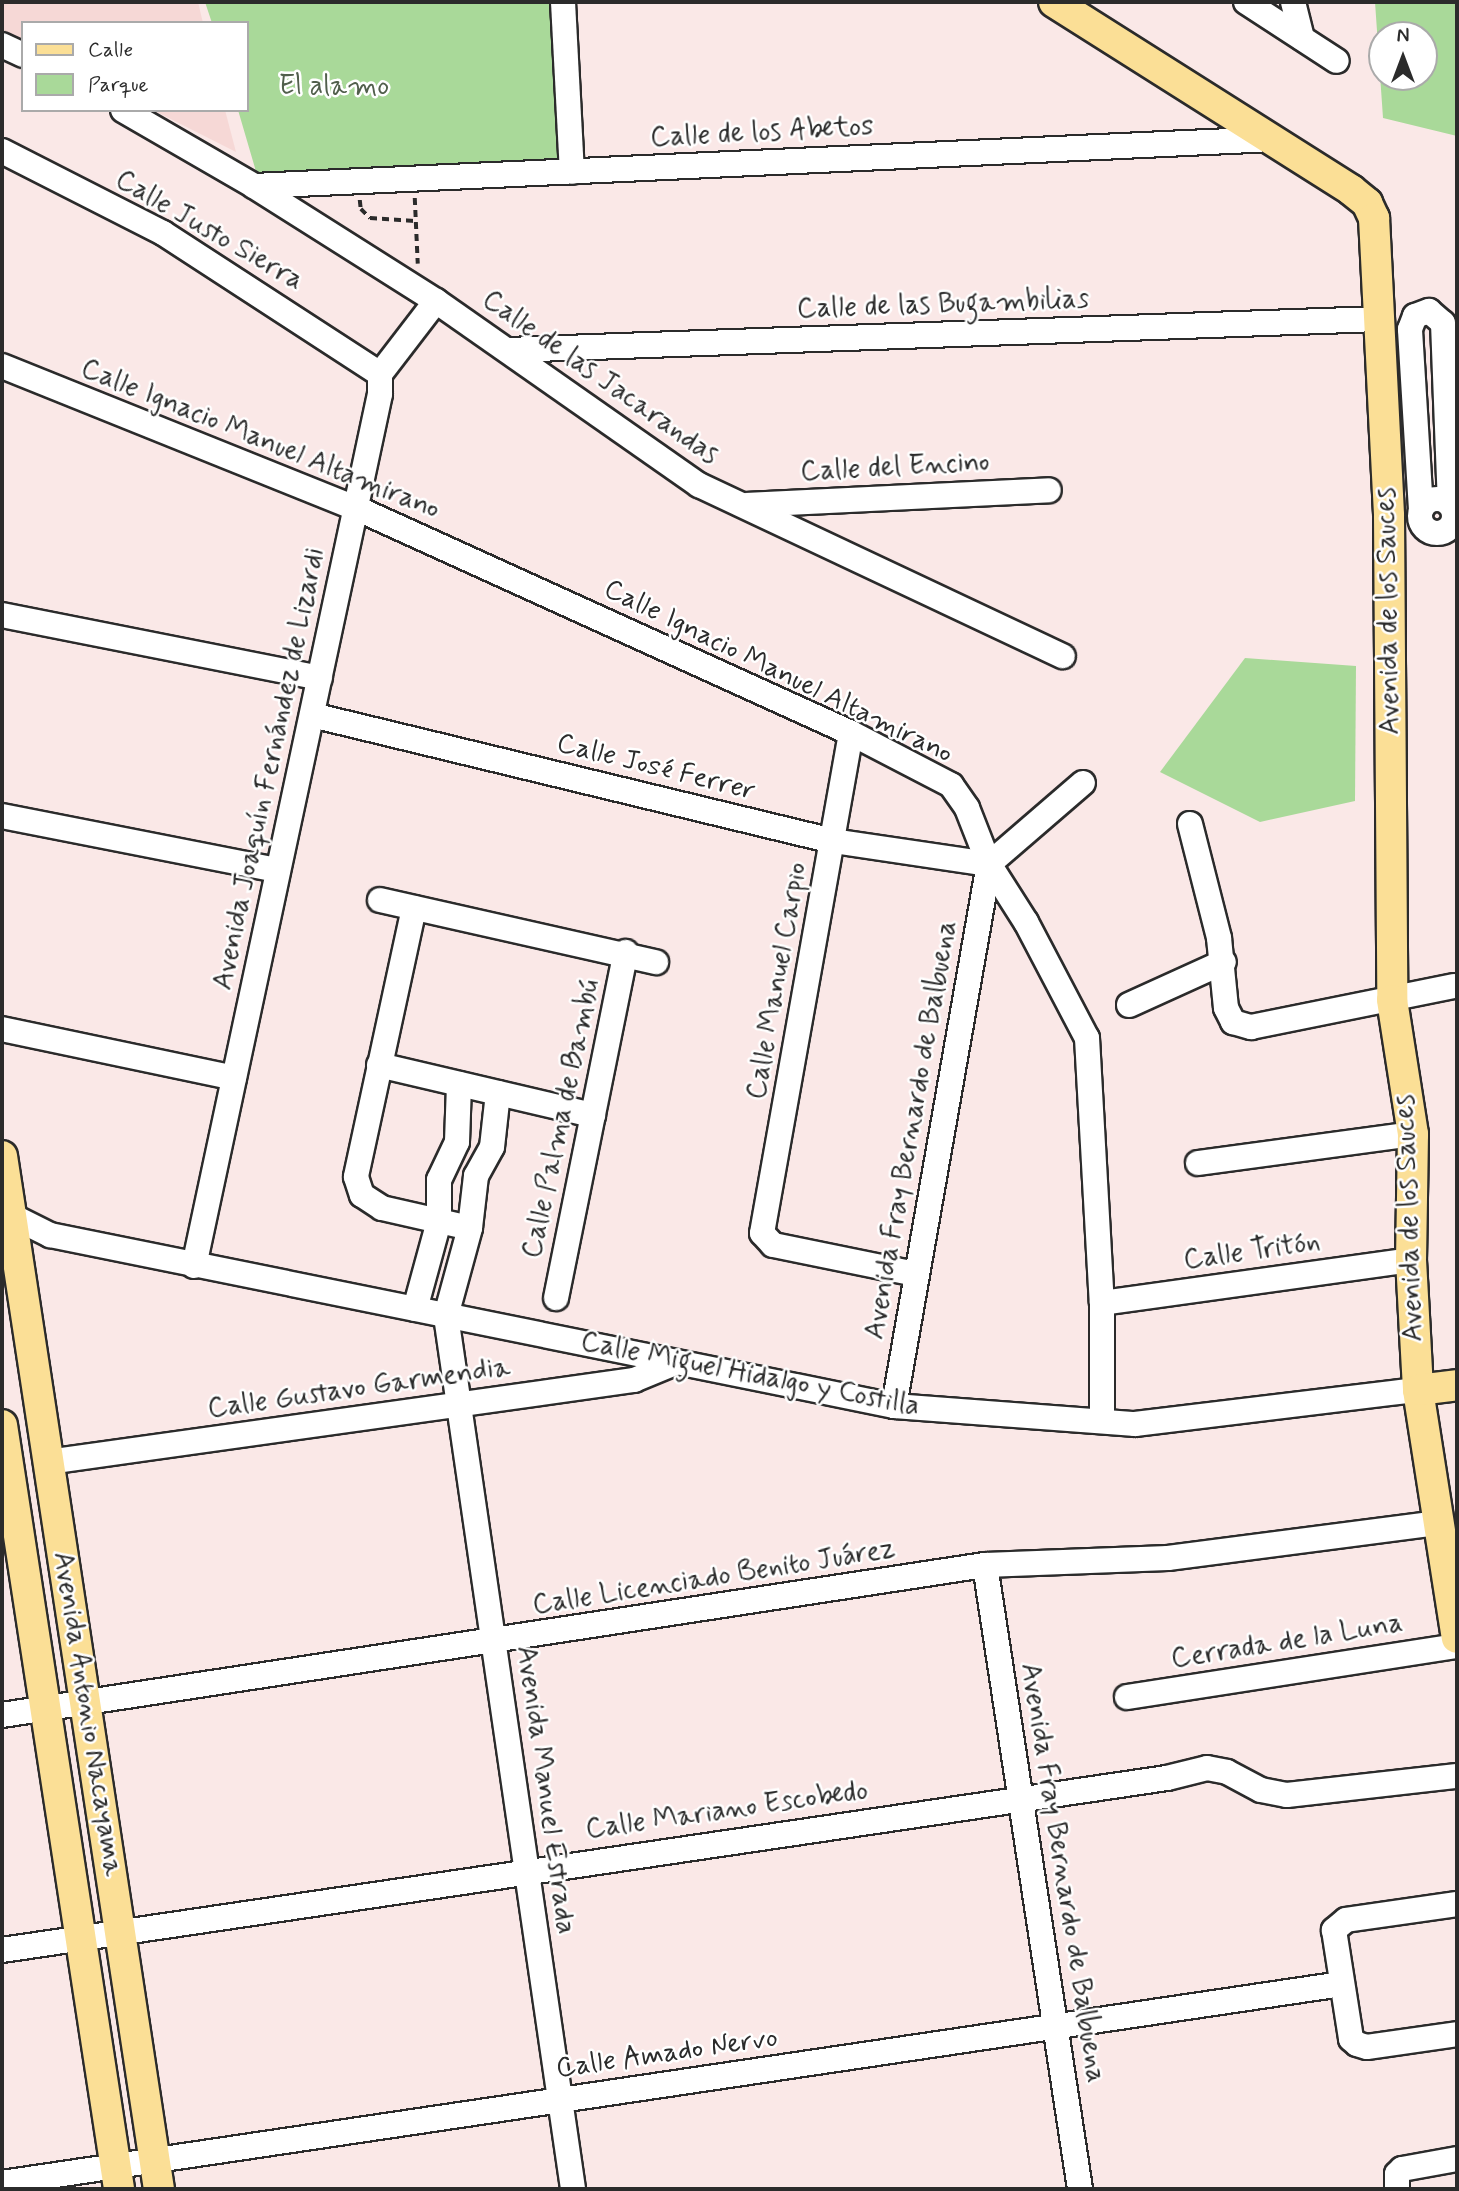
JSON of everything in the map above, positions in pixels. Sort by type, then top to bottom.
[{"type":"main road","name":"Avenida de los Sauces","points":[[1069,6],[1273,139],[1370,208],[1375,223],[1388,516],[1392,1000],[1413,1134],[1410,1260],[1418,1390],[1457,1637]]},
{"type":"main road","name":"Avenida Antonio Nacayama","points":[[2,1156],[7,1225],[48,1462],[159,2189]]},
{"type":"main road","name":"Calle Miguel Hidalgo y Costilla","points":[[1418,1390],[1454,1385]]},
{"type":"main road","name":"Avenida Antonio Nacayama","points":[[2,1425],[5,1470],[45,1708],[117,2177]]},
{"type":"street","points":[[563,2],[572,172]]},
{"type":"street","points":[[1246,2],[1337,61]]},
{"type":"street","points":[[1293,2],[1302,38]]},
{"type":"street","points":[[2,45],[21,54]]},
{"type":"street","name":"Calle de las Jacarandas","points":[[126,112],[254,186],[428,295],[699,485],[1063,656]]},
{"type":"street","name":"Calle de los Abetos","points":[[254,186],[1273,139]]},
{"type":"street","name":"Calle Justo Sierra","points":[[2,151],[163,233],[380,374]]},
{"type":"street","points":[[380,374],[428,295]]},
{"type":"street","points":[[1429,311],[1443,323],[1450,504],[1454,523],[1444,532],[1431,532],[1421,513],[1410,329],[1415,316],[1429,311]]},
{"type":"street","name":"Calle de las Bugambilias","points":[[509,350],[1380,319]]},
{"type":"street","name":"Calle Ignacio Manuel Altamirano","points":[[2,366],[356,508],[851,733],[951,785],[970,814],[989,864],[1026,922],[1087,1038],[1101,1303],[1102,1420]]},
{"type":"street","name":"Avenida Joaquín Fernández de Lizardi","points":[[194,1266],[380,394],[380,374]]},
{"type":"street","name":"Calle del Encino","points":[[743,506],[1049,490]]},
{"type":"street","points":[[1388,516],[1421,513]]},
{"type":"street","points":[[2,615],[320,678]]},
{"type":"street","name":"Calle José Ferrer","points":[[312,715],[833,841],[989,864]]},
{"type":"street","name":"Calle Manuel Carpio","points":[[851,733],[763,1238],[773,1245],[916,1274]]},
{"type":"street","points":[[989,864],[1083,783]]},
{"type":"street","points":[[2,816],[278,870]]},
{"type":"street","points":[[1189,824],[1224,961],[1227,1013],[1243,1026],[1392,1000],[1454,986]]},
{"type":"street","name":"Avenida Fray Bernardo de Balbuena","points":[[894,1406],[989,864]]},
{"type":"street","points":[[380,900],[626,952],[656,962]]},
{"type":"street","points":[[414,908],[358,1157],[358,1187],[369,1202],[382,1208],[470,1228]]},
{"type":"street","name":"Calle Palma de Bambú","points":[[556,1298],[626,952]]},
{"type":"street","points":[[1129,1005],[1224,961]]},
{"type":"street","points":[[2,1028],[234,1078]]},
{"type":"street","points":[[379,1065],[593,1115]]},
{"type":"street","points":[[415,1309],[439,1221],[439,1180],[460,1129],[459,1084]]},
{"type":"street","points":[[446,1316],[470,1228],[474,1184],[492,1147],[498,1093]]},
{"type":"street","points":[[1198,1163],[1413,1134]]},
{"type":"street","name":"Calle Miguel Hidalgo y Costilla","points":[[7,1225],[194,1266],[894,1406],[1165,1422],[1418,1390]]},
{"type":"street","name":"Calle Tritón","points":[[1101,1303],[1410,1260]]},
{"type":"street","name":"Avenida Manuel Estrada","points":[[446,1316],[573,2189]]},
{"type":"street","name":"Calle Gustavo Garmendia","points":[[48,1462],[634,1380],[676,1363]]},
{"type":"street","name":"Calle Licenciado Benito Juárez","points":[[2,1715],[494,1643],[985,1565],[1168,1558],[1437,1523]]},
{"type":"street","name":"Avenida Fray Bernardo de Balbuena","points":[[985,1565],[1080,2189]]},
{"type":"street","name":"Cerrada de la Luna","points":[[1127,1697],[1457,1646]]},
{"type":"street","name":"Calle Mariano Escobedo","points":[[2,1950],[527,1870],[1020,1799],[1207,1768],[1227,1772],[1261,1790],[1287,1795],[1457,1776]]},
{"type":"street","points":[[1457,1905],[1338,1923],[1334,1930],[1351,2039],[1367,2047],[1457,2034]]},
{"type":"street","name":"Calle Amado Nervo","points":[[2,2183],[117,2177],[154,2160],[1341,1984]]},
{"type":"street","points":[[1396,2189],[1395,2181],[1402,2169],[1457,2160]]},
{"type":"path","points":[[415,179],[415,221],[428,295]]},
{"type":"path","points":[[359,180],[361,209],[370,218],[415,221]]},
{"type":"shaded area","points":[[2,2],[198,2],[203,21],[21,21],[21,43],[2,34]]},
{"type":"shaded area","points":[[157,112],[226,112],[236,152]]},
{"type":"green space","name":"El alamo","points":[[205,2],[550,2],[560,163],[257,175],[239,112],[248,112],[248,21],[211,21]]},
{"type":"green space","points":[[1375,2],[1457,2],[1457,136],[1383,118],[1381,91],[1438,91],[1438,21],[1376,21]]},
{"type":"green space","points":[[1245,658],[1356,666],[1355,801],[1260,822],[1160,772]]}]
